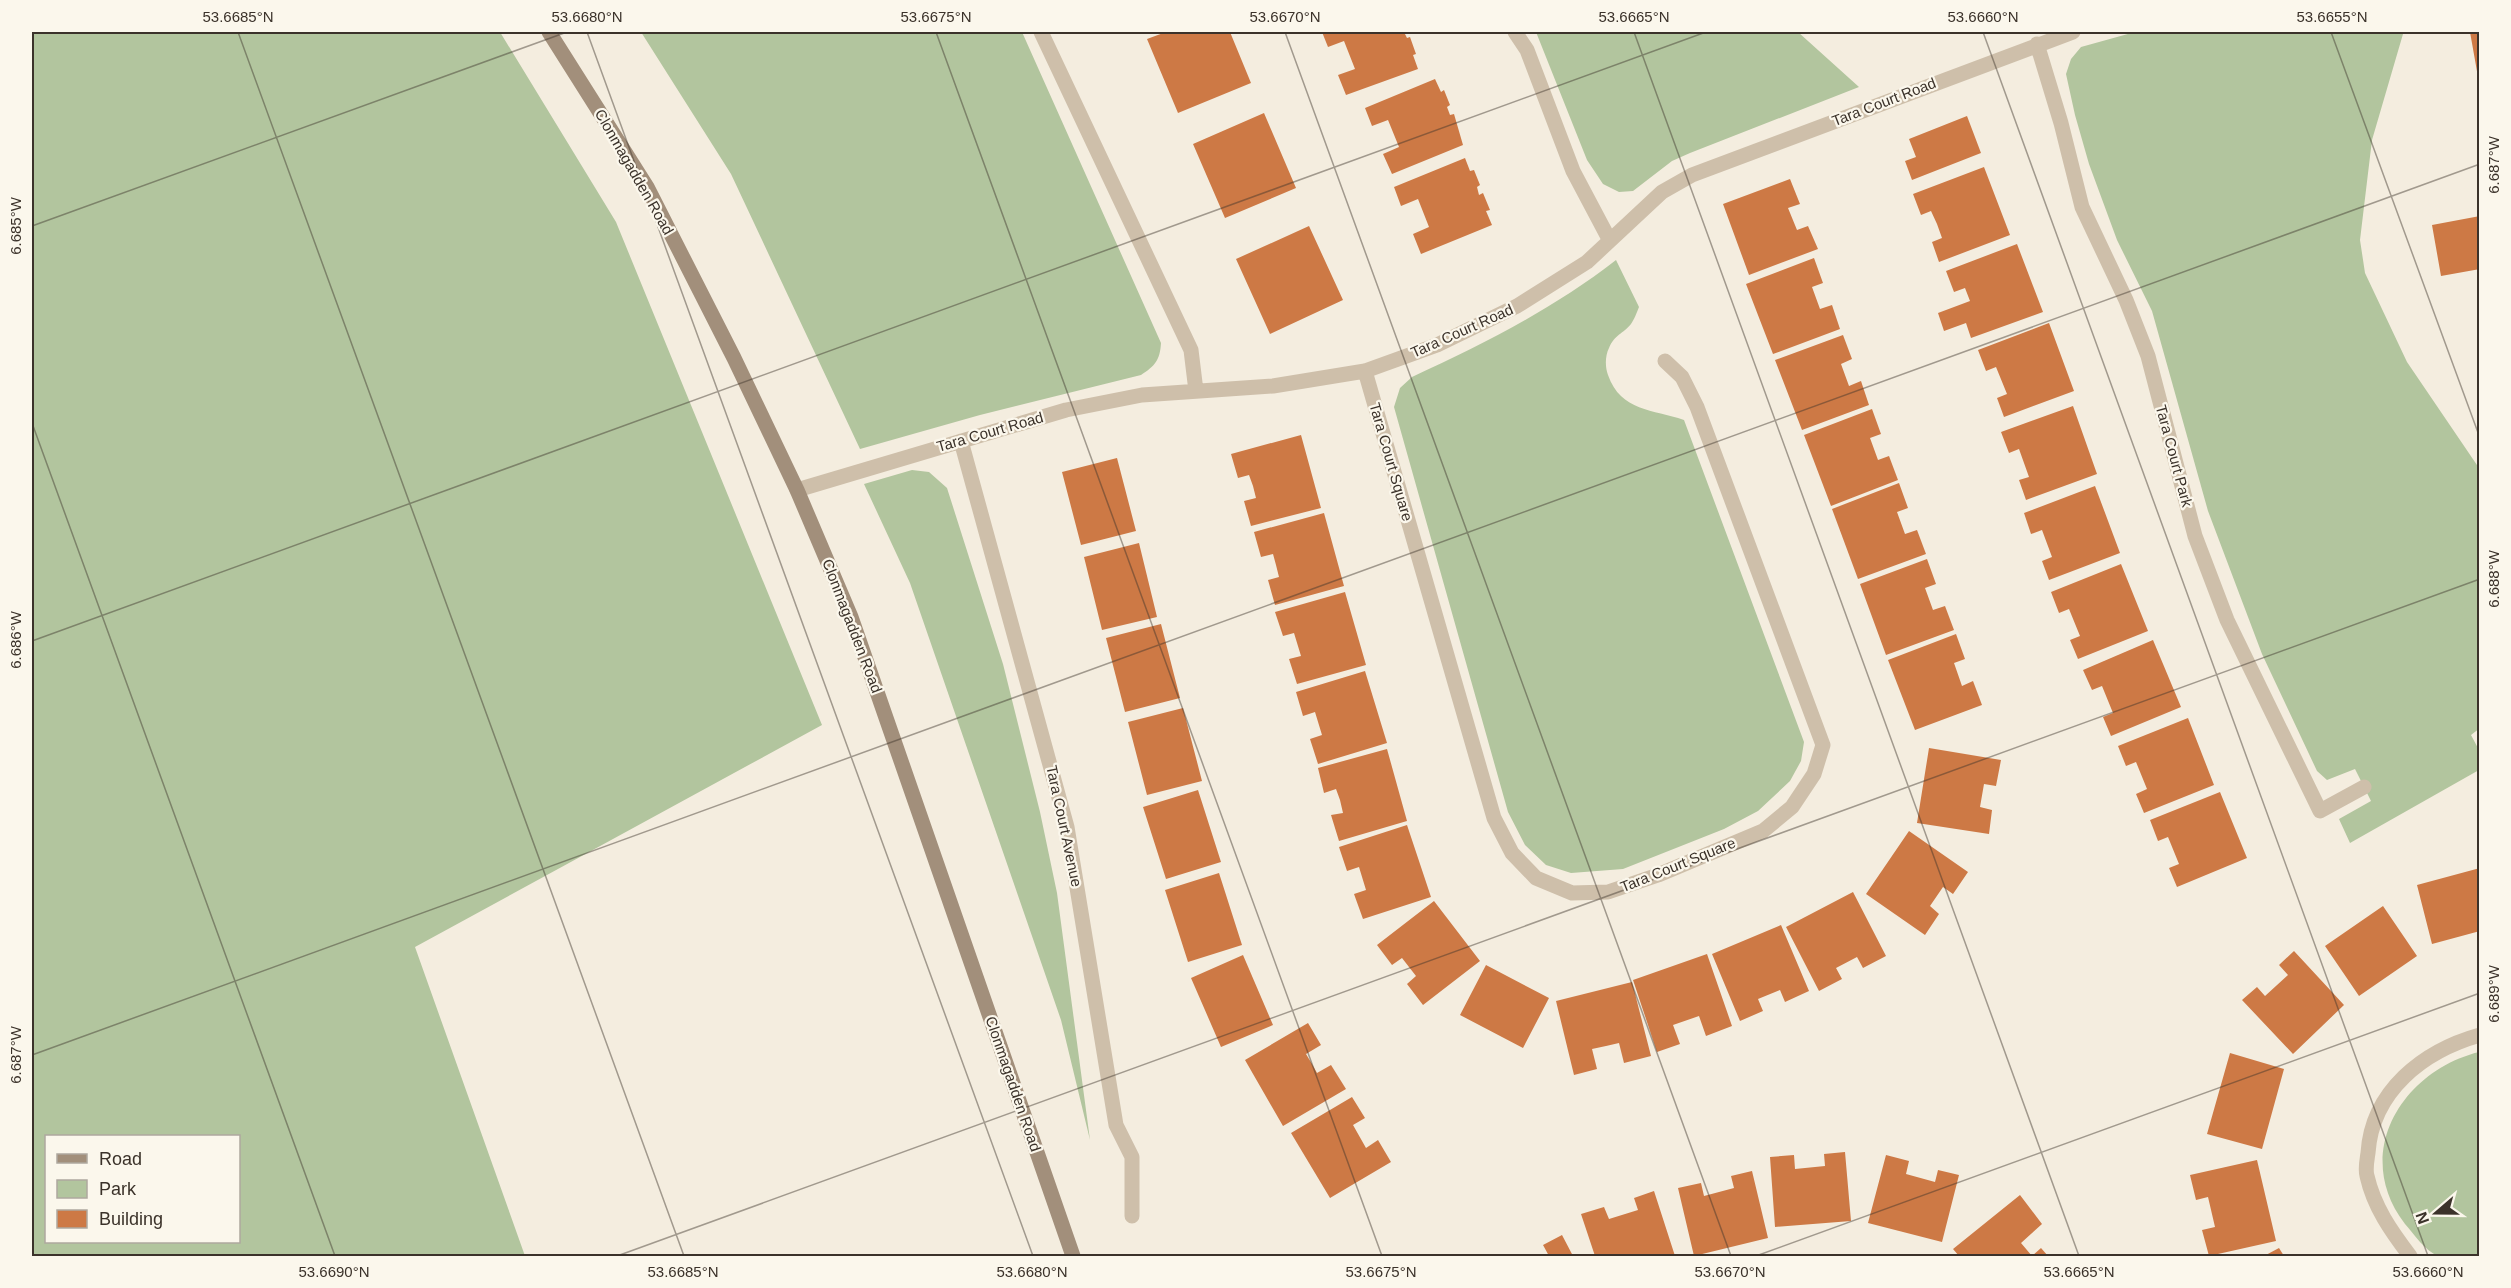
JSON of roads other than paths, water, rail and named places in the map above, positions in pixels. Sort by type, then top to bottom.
[{"type":"street","name":"Clonmagadden Road","points":[[549,32],[647,187],[734,358],[797,490],[851,617],[1073,1257]]},
{"type":"street","points":[[1041,32],[1191,350],[1196,392]]},
{"type":"street","points":[[1515,32],[1527,50],[1573,171],[1609,239]]},
{"type":"street","name":"Tara Court Road","points":[[797,490],[1066,410],[1142,394],[1273,386],[1365,371],[1437,345],[1517,306],[1587,262],[1609,239],[1662,192],[1692,175],[2073,32]]},
{"type":"street","name":"Tara Court Park","points":[[2037,44],[2082,207],[2126,300],[2148,356],[2195,536],[2227,621],[2320,811],[2364,787]]},
{"type":"street","name":"Tara Court Square","points":[[1365,371],[1494,818],[1512,853],[1536,878],[1572,893],[1608,892],[1658,875],[1762,831],[1792,807],[1814,774],[1823,745],[1697,407],[1682,377],[1665,361]]},
{"type":"street","name":"Tara Court Avenue","points":[[961,441],[1067,826],[1116,1125],[1132,1157],[1132,1216]]},
{"type":"street","points":[[2410,1257],[2382,1218],[2366,1174],[2369,1132],[2387,1094],[2417,1064],[2457,1041],[2480,1035]]}]
